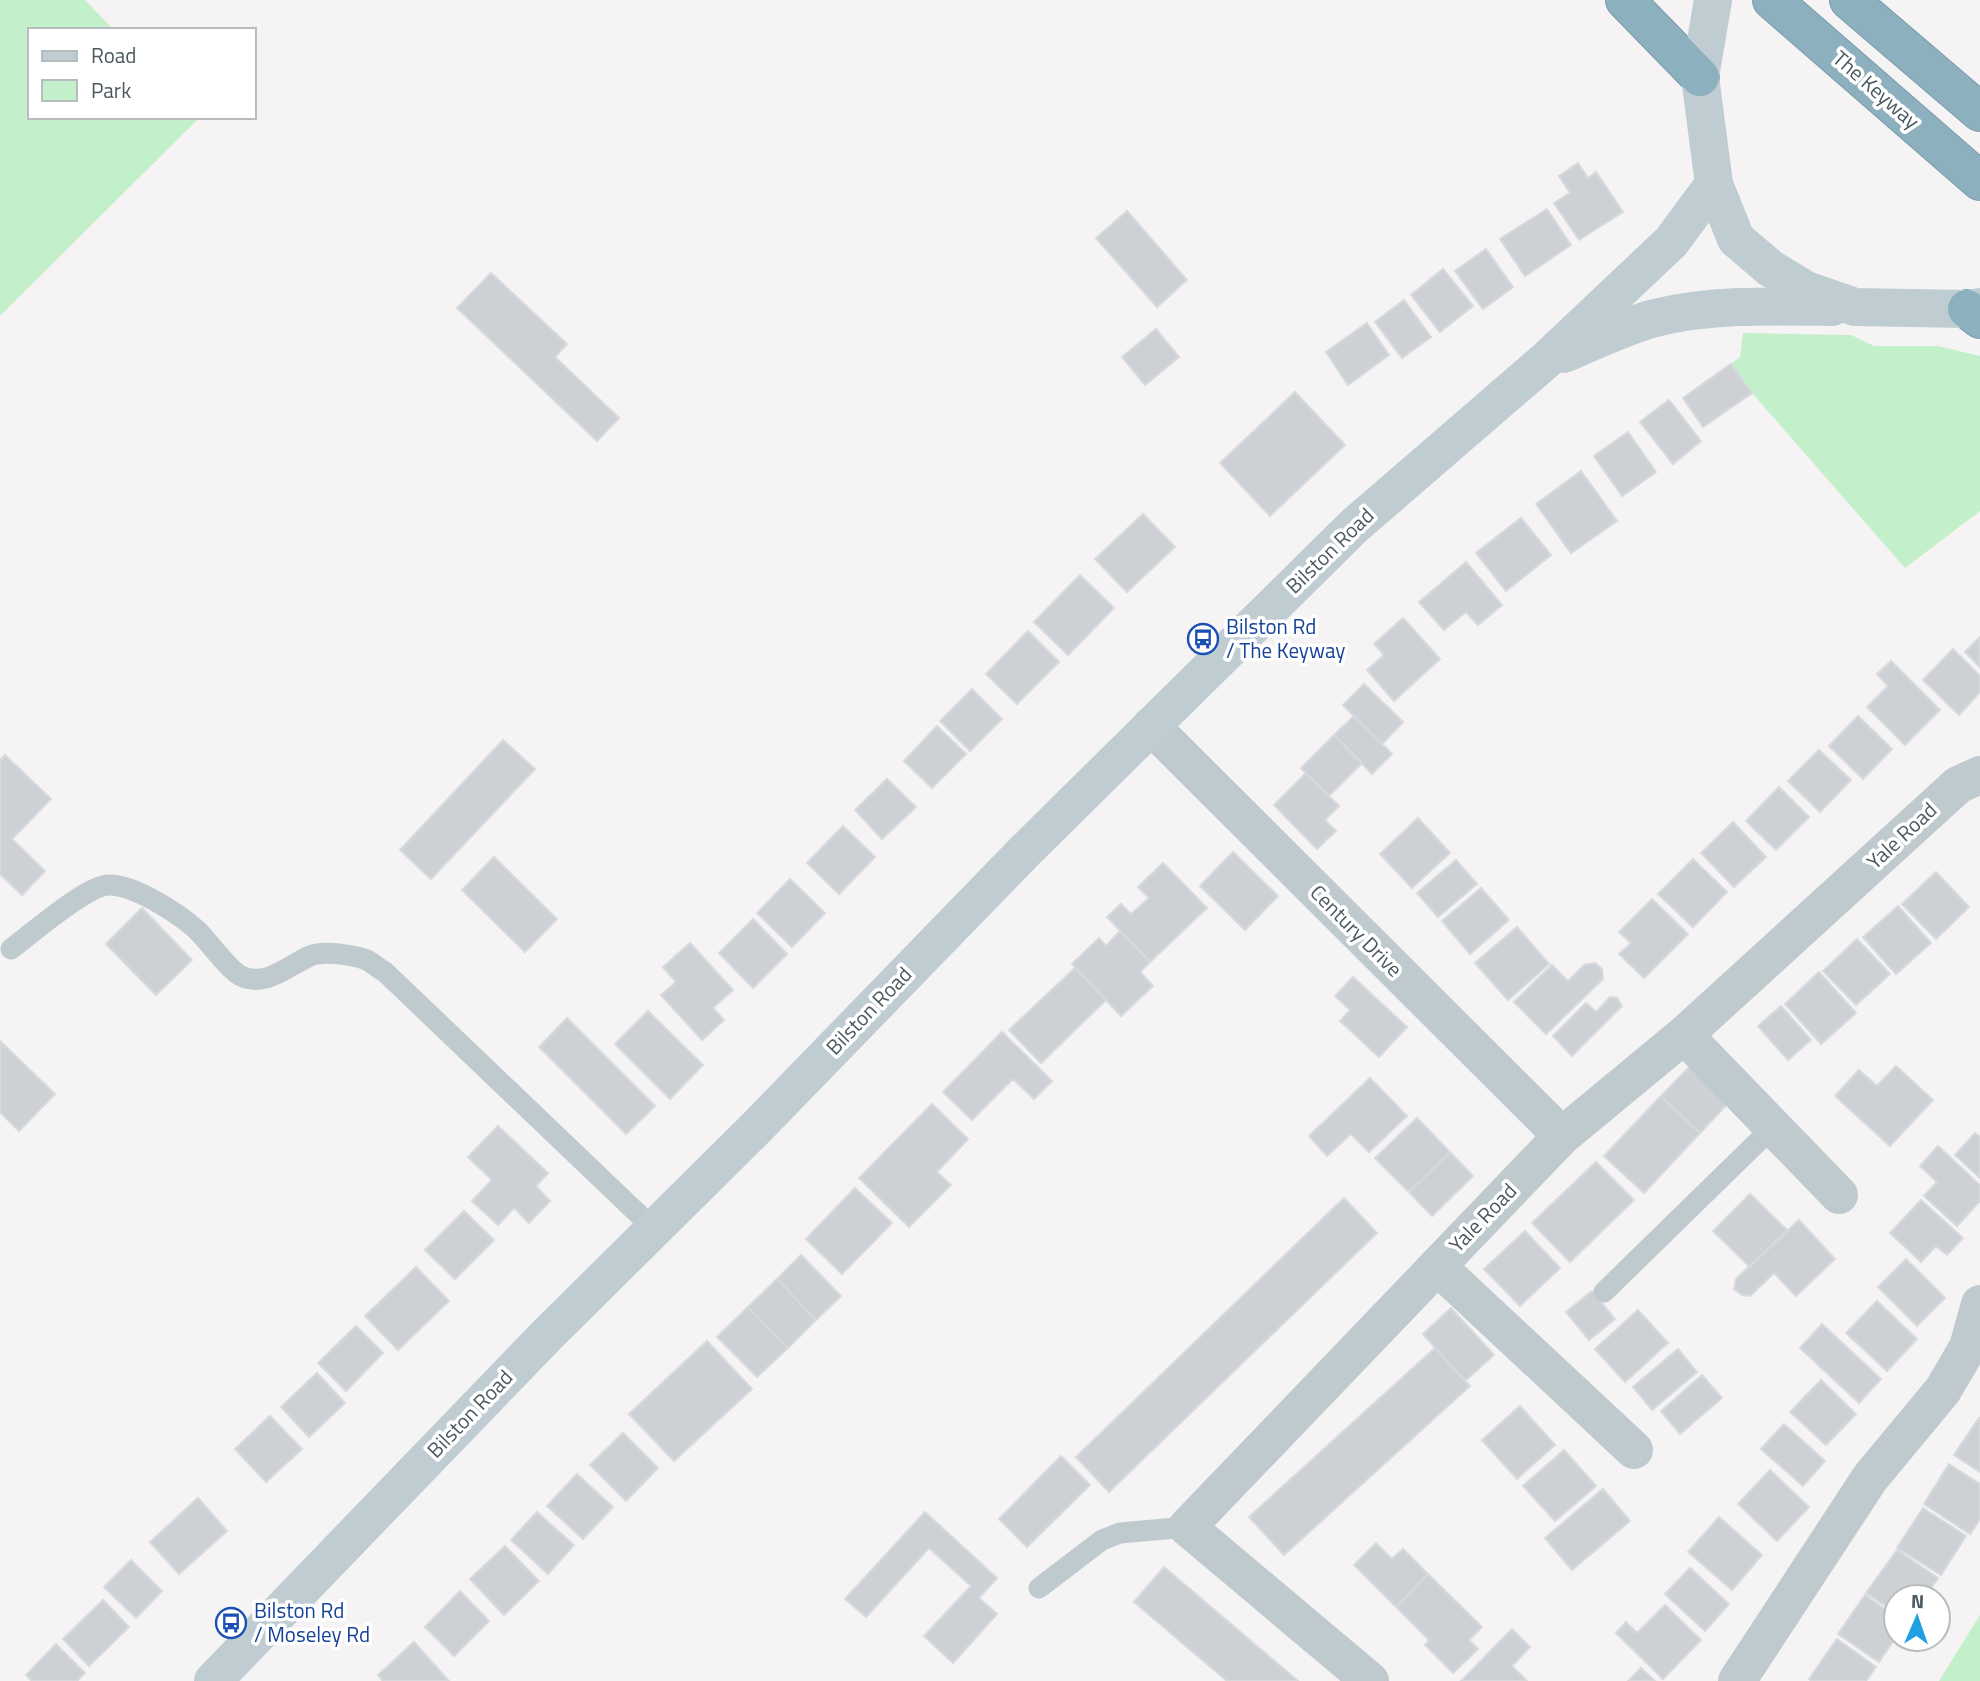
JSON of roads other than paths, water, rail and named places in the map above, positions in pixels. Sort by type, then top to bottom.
[{"type":"highway","points":[[1625,0],[1700,77]]},
{"type":"highway","name":"The Keyway","points":[[1772,0],[1980,181]]},
{"type":"highway","points":[[1849,0],[1980,112]]},
{"type":"main road","points":[[1713,0],[1700,77],[1714,184],[1736,239],[1770,268],[1806,290],[1855,307]]},
{"type":"main road","name":"Bilston Road","points":[[213,1681],[536,1346],[1151,726],[1354,526],[1545,361],[1671,242],[1714,184]]},
{"type":"main road","name":"Bilston Road","points":[[1545,361],[1653,318],[1706,309],[1776,306],[1976,312]]},
{"type":"street","name":"Century Drive","points":[[1151,726],[1562,1136]]},
{"type":"street","name":"Yale Road","points":[[1187,1528],[1562,1136],[1684,1035],[1958,785],[1980,775]]},
{"type":"street","points":[[1684,1035],[1839,1195]]},
{"type":"street","points":[[1437,1266],[1634,1450]]},
{"type":"street","points":[[1737,1681],[1870,1478],[1943,1390],[1968,1347],[1980,1304]]},
{"type":"street","points":[[1187,1528],[1370,1681]]},
{"type":"lane","points":[[11,949],[83,895],[108,885],[139,893],[160,903],[196,929],[241,976],[260,979],[288,970],[311,955],[343,954],[368,961],[385,972],[654,1228]]},
{"type":"lane","points":[[1604,1292],[1773,1127]]},
{"type":"lane","points":[[1039,1588],[1102,1540],[1120,1533],[1187,1528]]},
{"type":"place","name":"Bilston Rd / The Keyway","points":[[1203,639]]},
{"type":"place","name":"Bilston Rd / Moseley Rd","points":[[231,1623]]}]
